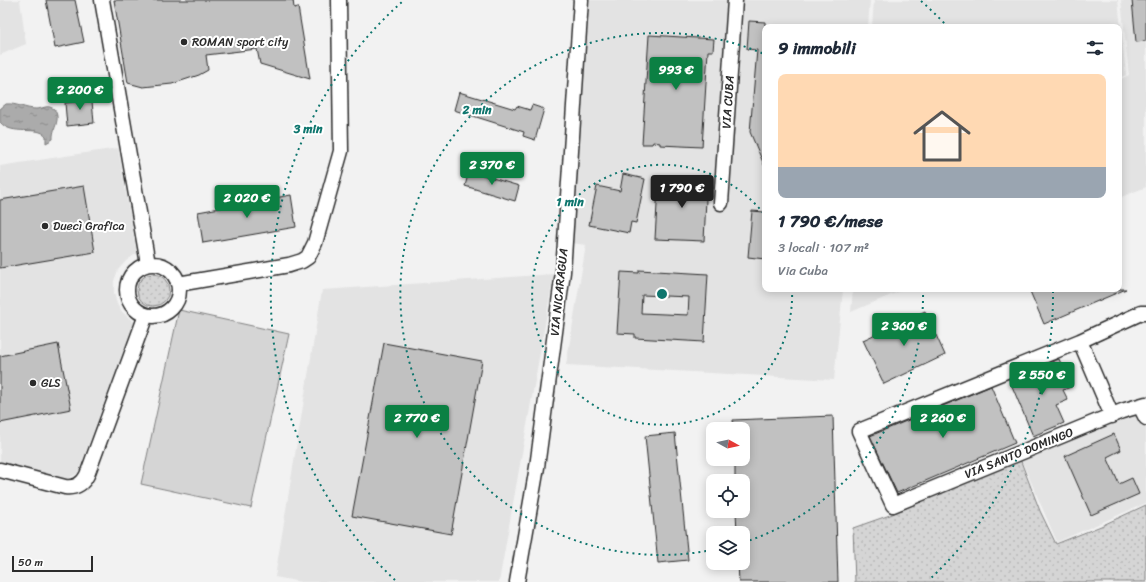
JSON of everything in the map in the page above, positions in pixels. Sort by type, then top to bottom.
[{"type":"street","points":[[102,0],[148,264]]},
{"type":"street","points":[[178,284],[289,265],[302,261],[308,257],[312,251],[318,235],[341,151],[339,0]]},
{"type":"street","name":"VIA NICARAGUA","points":[[517,582],[536,467],[563,272],[581,0]]},
{"type":"street","name":"VIA CUBA","points":[[721,203],[735,0]]},
{"type":"street","points":[[148,264],[155,264],[167,268],[172,272],[178,284],[177,297],[171,308],[164,314],[155,316],[138,312],[132,306],[128,298],[127,289],[129,280],[133,273],[140,267],[148,264]]},
{"type":"street","points":[[1112,416],[1080,341],[1141,313],[1146,313]]},
{"type":"street","points":[[0,470],[65,487],[76,486],[82,482],[87,476],[146,315]]},
{"type":"street","name":"VIA SANTO DOMINGO","points":[[1080,341],[859,431],[893,505],[1112,416],[1144,409]]},
{"type":"shaded area","points":[[0,0],[20,0],[26,44],[0,55]]},
{"type":"shaded area","points":[[588,0],[870,0],[868,24],[762,24],[762,292],[843,292],[834,380],[566,365],[586,245],[572,243]]},
{"type":"shaded area","points":[[874,0],[1118,0],[1121,24],[872,24]]},
{"type":"shaded area","points":[[1121,0],[1146,0],[1146,187],[1122,197],[1122,78],[1129,75]]},
{"type":"shaded area","points":[[1122,38],[1126,75],[1122,77]]},
{"type":"shaded area","points":[[118,148],[137,253],[126,261],[118,270],[114,281],[114,293],[121,311],[134,322],[78,473],[67,479],[0,462],[0,166]]},
{"type":"shaded area","points":[[153,274],[164,279],[169,290],[164,301],[153,306],[142,301],[137,290],[142,279]]},
{"type":"shaded area","points":[[554,274],[499,582],[301,582],[275,577],[322,290]]},
{"type":"shaded area","points":[[853,292],[898,292],[851,312]]},
{"type":"shaded area","points":[[179,310],[289,334],[251,508],[141,484]]},
{"type":"shaded area","points":[[1146,406],[1146,503],[1057,542],[1021,459]]},
{"type":"shaded area","points":[[1020,459],[1040,511],[1056,544],[1101,526],[1146,505],[1146,582],[855,582],[853,528],[890,515]]},
{"type":"water","points":[[6,104],[14,104],[32,109],[47,107],[54,109],[57,120],[53,139],[46,143],[46,136],[42,133],[37,131],[11,129],[5,126],[0,122],[0,109]]},
{"type":"building","points":[[46,0],[75,0],[84,42],[55,48]]},
{"type":"building","name":"ROMAN sport city","points":[[114,0],[293,0],[294,8],[298,7],[310,79],[260,64],[257,49],[206,55],[208,70],[199,75],[172,84],[143,87],[128,83]]},
{"type":"building","points":[[1132,0],[1146,0],[1146,41],[1136,42]]},
{"type":"building","points":[[749,21],[765,22],[765,24],[762,24],[762,160],[750,132],[757,50],[747,49]]},
{"type":"building","points":[[649,35],[714,39],[713,51],[708,51],[702,147],[660,145],[660,143],[653,142],[652,144],[642,144]]},
{"type":"building","points":[[91,90],[94,123],[67,126],[65,103],[84,101],[83,91]]},
{"type":"building","points":[[459,92],[515,109],[517,106],[530,110],[532,105],[544,109],[535,140],[523,136],[524,132],[454,110]]},
{"type":"building","points":[[469,171],[519,186],[515,201],[465,186]]},
{"type":"building","points":[[623,174],[645,179],[636,223],[631,222],[629,233],[589,225],[597,186],[620,191]]},
{"type":"building","points":[[666,176],[707,178],[704,241],[655,239],[658,187],[665,188]]},
{"type":"building","name":"Duecì Grafica","points":[[84,186],[95,252],[0,268],[0,200]]},
{"type":"building","points":[[291,195],[296,227],[203,243],[198,212]]},
{"type":"building","points":[[752,211],[762,212],[762,259],[748,257]]},
{"type":"building","points":[[639,270],[708,274],[704,342],[635,338],[635,334],[617,333],[621,272],[639,273]],"holes":[[[642,295],[689,297],[688,315],[641,313]]]},
{"type":"building","points":[[1030,292],[1119,292],[1044,324]]},
{"type":"building","points":[[925,311],[945,355],[884,384],[863,340]]},
{"type":"building","points":[[384,343],[482,361],[451,534],[352,516]]},
{"type":"building","name":"GLS","points":[[58,344],[71,409],[0,423],[0,356]]},
{"type":"building","points":[[1059,359],[1071,387],[1063,390],[1068,400],[1056,405],[1064,423],[1033,436],[1009,379]]},
{"type":"building","points":[[991,386],[1015,443],[897,493],[870,436]]},
{"type":"building","points":[[833,416],[838,582],[739,582],[738,570],[750,570],[750,526],[737,526],[736,518],[750,518],[750,474],[735,474],[735,466],[750,466],[750,422],[733,422],[733,420]]},
{"type":"building","points":[[675,433],[688,560],[658,563],[645,436]]},
{"type":"building","points":[[1114,434],[1121,450],[1107,457],[1119,484],[1132,478],[1139,494],[1091,515],[1065,456]]},
{"type":"place","name":"ROMAN sport city","points":[[184,42]]},
{"type":"place","name":"Duecì Grafica","points":[[45,226]]},
{"type":"place","name":"GLS","points":[[33,383]]}]
